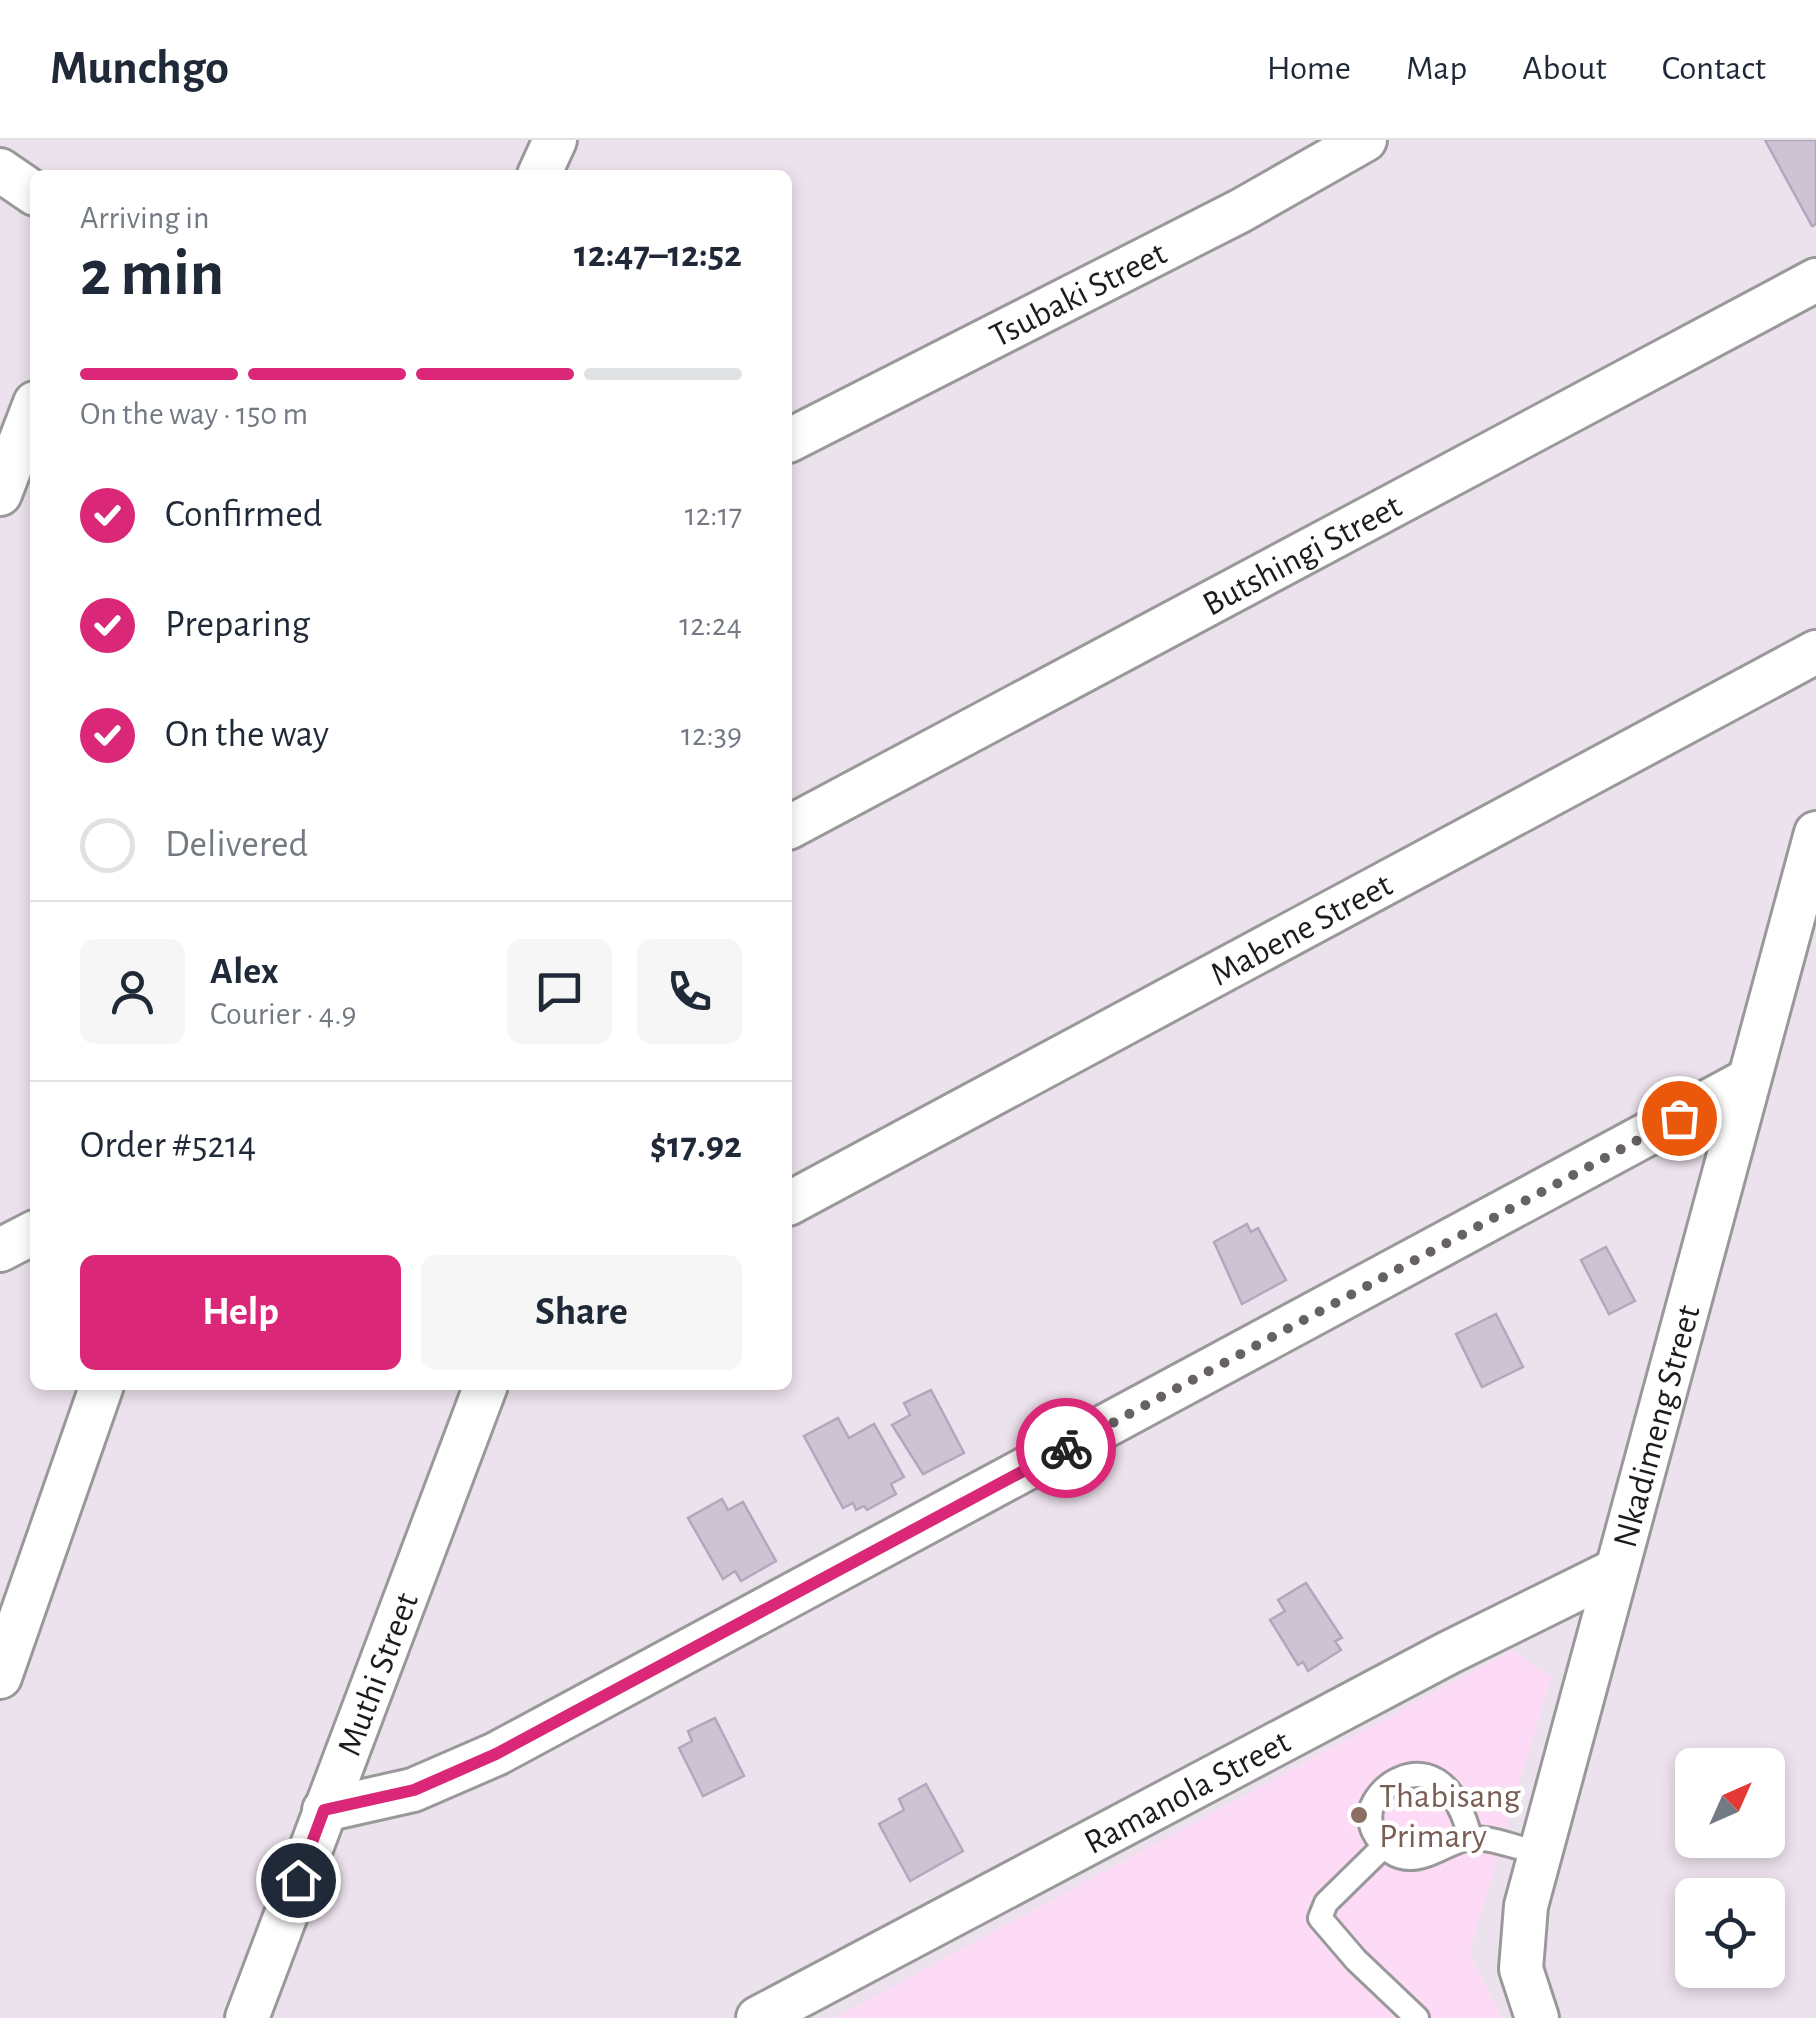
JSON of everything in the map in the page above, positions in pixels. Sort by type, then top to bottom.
[{"type":"street","points":[[541,170],[555,140]]},
{"type":"street","name":"Tsubaki Street","points":[[792,439],[1206,229],[1364,140]]},
{"type":"street","points":[[0,170],[30,191]]},
{"type":"street","name":"Butshingi Street","points":[[792,826],[1816,280]]},
{"type":"street","points":[[0,494],[30,416]]},
{"type":"street","name":"Mabene Street","points":[[792,1202],[1816,652]]},
{"type":"street","name":"Nkadimeng Street","points":[[1537,2018],[1520,1968],[1526,1906],[1816,833]]},
{"type":"street","points":[[324,1810],[414,1790],[496,1754],[1748,1080]]},
{"type":"street","points":[[0,1250],[30,1235]]},
{"type":"street","points":[[0,1677],[11,1625],[100,1390]]},
{"type":"street","name":"Muthi Street","points":[[248,2018],[484,1390]]},
{"type":"street","name":"Ramanola Street","points":[[758,2018],[1431,1662],[1616,1570]]},
{"type":"lane","points":[[1470,1838],[1453,1794],[1435,1779],[1418,1774],[1398,1779],[1382,1791],[1370,1810],[1372,1829],[1383,1847],[1406,1856],[1431,1857],[1470,1838],[1540,1853]]},
{"type":"lane","points":[[1383,1847],[1326,1903],[1320,1918],[1356,1960],[1417,2018]]},
{"type":"shaded area","name":"Thabisang Primary","points":[[1512,1650],[1551,1677],[1469,1953],[1502,2018],[835,2018]]},
{"type":"building","points":[[1765,140],[1816,140],[1816,224],[1812,226]]},
{"type":"building","points":[[1247,1224],[1251,1232],[1258,1228],[1286,1280],[1242,1304],[1214,1242]]},
{"type":"building","points":[[1606,1247],[1635,1301],[1609,1314],[1581,1260]]},
{"type":"building","points":[[1496,1314],[1523,1367],[1482,1387],[1456,1334]]},
{"type":"building","points":[[931,1390],[964,1453],[923,1474],[892,1425],[910,1415],[904,1403]]},
{"type":"building","points":[[838,1418],[849,1438],[874,1424],[904,1477],[891,1484],[896,1494],[867,1510],[864,1506],[856,1510],[853,1503],[843,1508],[804,1436]]},
{"type":"building","points":[[722,1499],[728,1510],[743,1502],[776,1561],[741,1581],[735,1571],[723,1579],[688,1518]]},
{"type":"building","points":[[1306,1583],[1342,1638],[1335,1641],[1341,1650],[1308,1671],[1303,1662],[1298,1665],[1270,1620],[1285,1611],[1278,1600]]},
{"type":"building","points":[[715,1718],[744,1776],[703,1796],[679,1748],[692,1741],[688,1731]]},
{"type":"building","points":[[926,1784],[963,1851],[910,1881],[879,1824],[904,1810],[899,1799]]},
{"type":"way so far","points":[[1066,1448],[1679,1118]]},
{"type":"place","name":"Thabisang Primary","points":[[1359,1815]]},
{"type":"route","points":[[298,1880],[324,1810],[414,1790],[496,1754],[1066,1448]]}]
